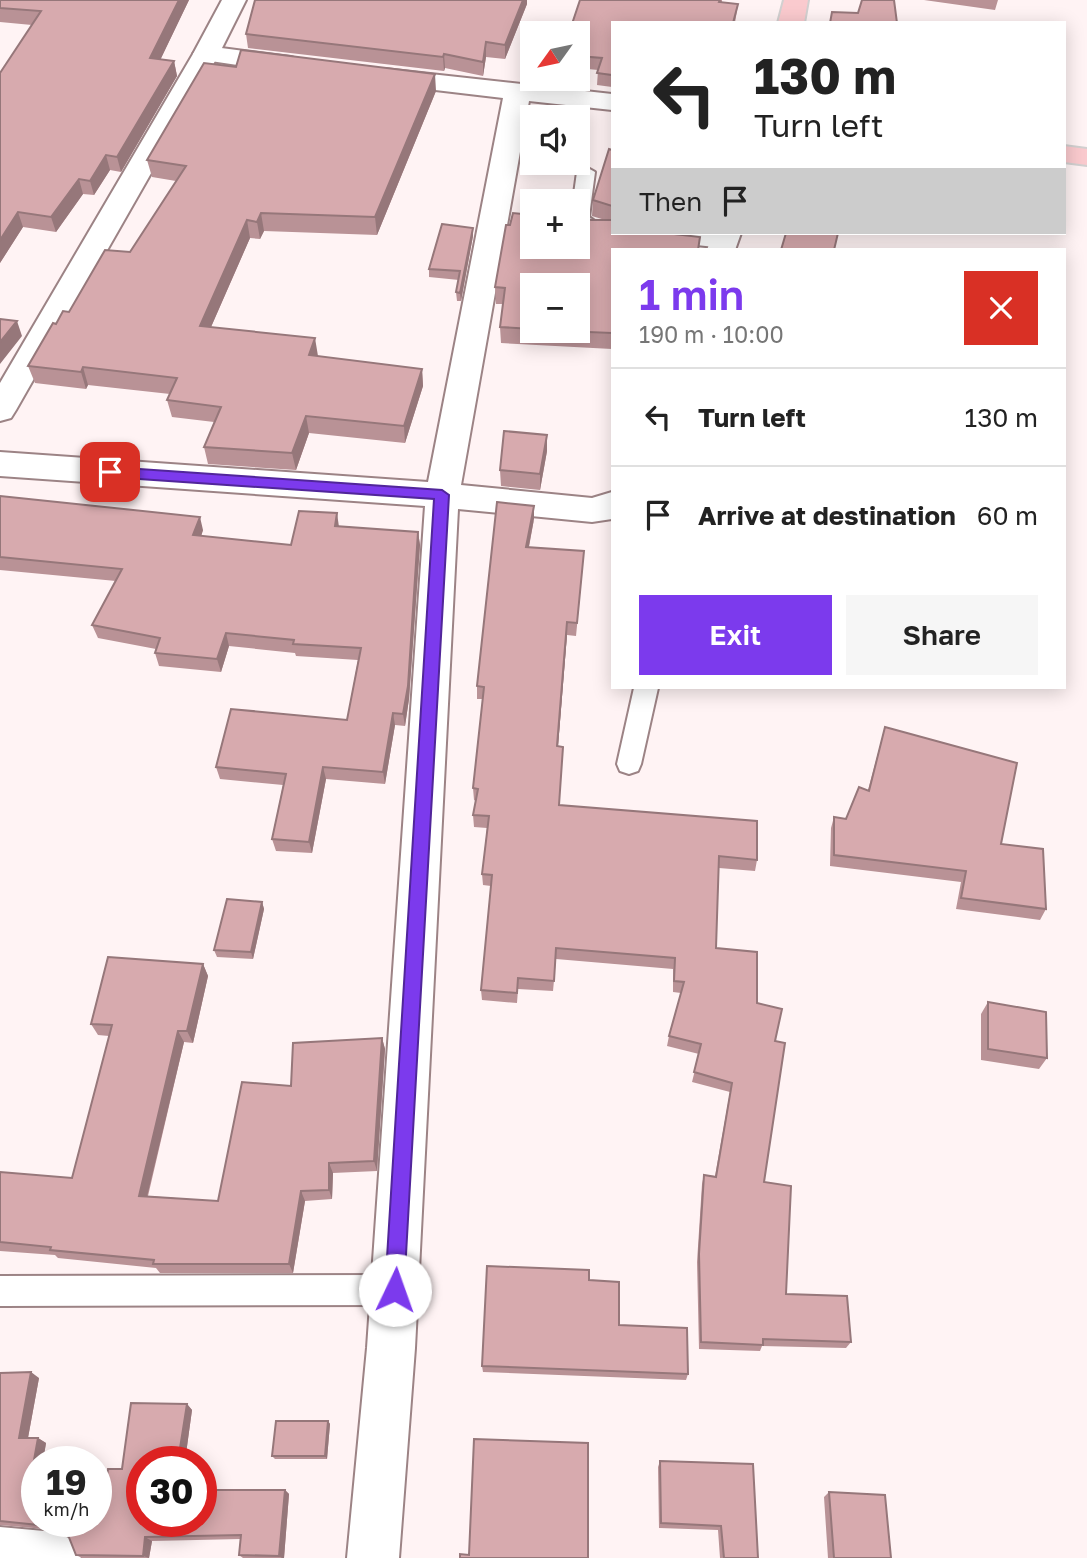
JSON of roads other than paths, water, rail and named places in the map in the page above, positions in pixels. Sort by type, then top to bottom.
[{"type":"main road","points":[[791,21],[796,0]]},
{"type":"main road","points":[[1066,154],[1087,157]]},
{"type":"street","points":[[0,410],[206,54],[234,0]]},
{"type":"street","points":[[206,54],[314,68]]},
{"type":"street","points":[[355,73],[611,102]]},
{"type":"street","points":[[373,1558],[395,1290],[442,495],[517,93]]},
{"type":"street","points":[[0,464],[442,495],[592,510],[611,509]]},
{"type":"street","points":[[0,1553],[55,1558]]},
{"type":"lane","points":[[586,175],[580,219],[591,227],[611,230]]},
{"type":"lane","points":[[659,235],[724,242]]},
{"type":"lane","points":[[629,764],[646,689]]},
{"type":"lane","points":[[0,1291],[395,1290]]}]
